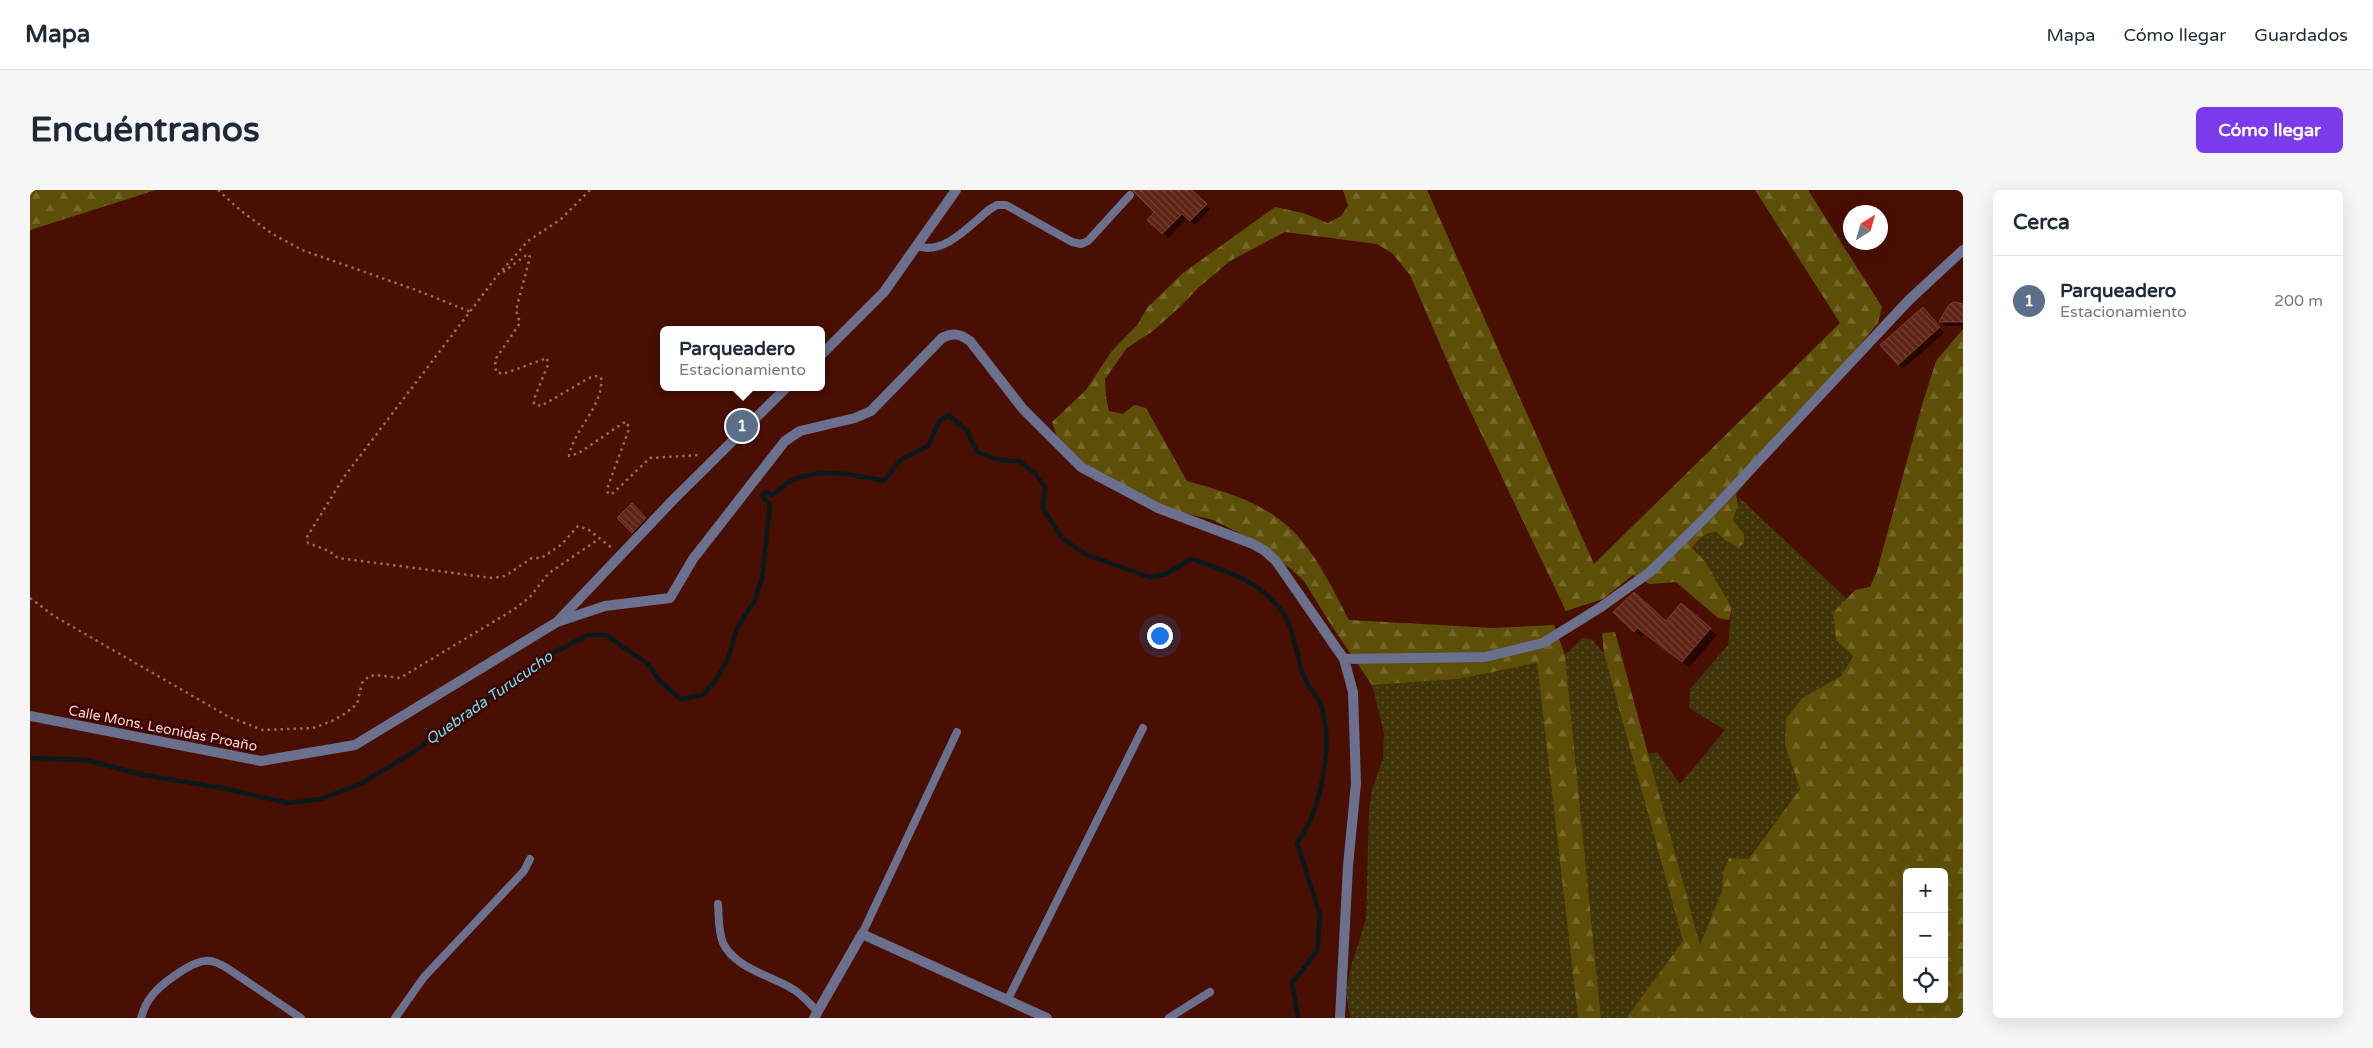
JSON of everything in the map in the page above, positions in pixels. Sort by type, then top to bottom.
[{"type":"street","points":[[825,351],[884,292],[956,190]]},
{"type":"street","points":[[1344,659],[1485,657],[1543,643],[1600,607],[1650,572],[1706,517],[1909,300],[1963,250]]},
{"type":"street","points":[[557,622],[604,606],[670,598],[693,559],[786,441],[800,431],[855,418],[871,411],[942,338],[950,334],[960,335],[970,341],[1023,410],[1081,467],[1158,508],[1253,544],[1265,551],[1276,561],[1344,659],[1354,692],[1356,783],[1348,875],[1340,1018]]},
{"type":"street","points":[[557,622],[719,454],[783,391]]},
{"type":"street","name":"Calle Mons. Leonidas Proaño","points":[[30,716],[261,761],[355,745],[557,622]]},
{"type":"street","points":[[815,1015],[862,934],[1047,1018]]},
{"type":"lane","points":[[917,246],[925,249],[945,244],[997,205],[1006,205],[1072,242],[1081,244],[1088,241],[1130,195]]},
{"type":"lane","points":[[1008,999],[1142,728]]},
{"type":"lane","points":[[862,934],[957,732]]},
{"type":"lane","points":[[395,1018],[424,977],[524,871],[530,859]]},
{"type":"lane","points":[[718,904],[720,930],[724,944],[732,955],[752,969],[793,988],[815,1015]]},
{"type":"lane","points":[[141,1018],[144,1009],[157,991],[194,964],[206,960],[217,962],[227,968],[301,1018]]},
{"type":"lane","points":[[1168,1018],[1210,992]]},
{"type":"path","points":[[218,190],[240,210],[271,233],[302,250],[416,290],[471,312]]},
{"type":"path","points":[[590,190],[561,219],[528,241],[497,276],[344,477],[307,537],[308,543],[344,559],[492,578],[505,576],[532,558],[541,558],[546,555],[562,544],[578,526],[590,530],[599,539],[622,554]]},
{"type":"path","points":[[497,276],[523,256],[528,254],[530,257],[516,310],[520,323],[495,360],[496,372],[503,374],[548,358],[548,365],[534,399],[534,404],[541,406],[589,378],[601,377],[602,384],[595,404],[569,456],[579,453],[627,422],[629,429],[607,489],[608,494],[613,492],[650,458],[719,454]]},
{"type":"path","points":[[30,598],[54,616],[229,717],[263,730],[313,728],[332,721],[353,708],[357,704],[362,683],[369,676],[400,678],[513,610],[530,597],[549,573],[599,539]]},
{"type":"shaded area","points":[[1740,498],[1847,599],[1833,613],[1836,640],[1853,655],[1841,676],[1802,698],[1785,745],[1800,789],[1747,859],[1723,872],[1722,891],[1700,946],[1648,754],[1657,752],[1680,784],[1725,730],[1689,708],[1690,689],[1728,645],[1732,608],[1705,561],[1692,548],[1700,539],[1708,534],[1716,532],[1725,540],[1744,534],[1733,520]]},
{"type":"shaded area","points":[[1582,638],[1592,639],[1604,654],[1683,941],[1626,1018],[1601,1018],[1565,655]]},
{"type":"shaded area","points":[[1537,663],[1578,1018],[1350,1018],[1346,993],[1351,966],[1366,919],[1369,810],[1372,790],[1383,758],[1384,733],[1372,685],[1459,679]]},
{"type":"green space","points":[[30,190],[156,190],[30,230]]},
{"type":"green space","points":[[1343,190],[1427,190],[1594,564],[1840,323],[1755,190],[1808,190],[1843,245],[1843,250],[1846,250],[1882,307],[1878,323],[1736,494],[1738,505],[1733,520],[1744,534],[1744,543],[1739,547],[1725,540],[1716,532],[1702,537],[1692,548],[1705,561],[1732,608],[1729,620],[1718,618],[1676,582],[1650,584],[1633,575],[1603,599],[1566,611],[1456,381],[1410,275],[1392,253],[1377,244],[1285,232],[1230,261],[1198,288],[1153,331],[1127,348],[1105,379],[1109,411],[1123,414],[1134,405],[1146,408],[1187,481],[1222,491],[1266,510],[1300,538],[1327,578],[1349,620],[1493,628],[1554,625],[1565,655],[1601,1018],[1578,1018],[1537,663],[1459,679],[1372,685],[1304,581],[1291,569],[1249,538],[1213,520],[1159,507],[1111,477],[1080,462],[1058,440],[1052,422],[1086,390],[1111,352],[1138,324],[1147,308],[1183,273],[1275,207],[1303,213],[1328,223],[1341,216],[1348,206]]},
{"type":"green space","points":[[1963,329],[1963,1018],[1626,1018],[1683,941],[1604,654],[1602,633],[1615,632],[1700,945],[1722,891],[1723,872],[1729,858],[1748,859],[1800,789],[1785,745],[1786,719],[1802,698],[1841,676],[1853,656],[1836,640],[1833,613],[1855,590],[1870,587],[1877,571],[1936,361]]},
{"type":"building","points":[[1132,190],[1192,190],[1207,204],[1190,221],[1182,214],[1162,234],[1147,220],[1154,212]]},
{"type":"building","points":[[1954,302],[1963,304],[1963,322],[1939,322],[1948,306]]},
{"type":"building","points":[[1923,307],[1940,327],[1898,365],[1880,345]]},
{"type":"building","points":[[632,503],[646,518],[632,533],[617,518]]},
{"type":"building","points":[[1634,592],[1666,621],[1681,603],[1711,628],[1682,662],[1637,628],[1634,632],[1613,612]]},
{"type":"waterway","name":"Quebrada Turucucho","points":[[30,758],[86,760],[144,775],[222,788],[288,803],[321,799],[360,784],[414,752],[543,658],[588,635],[606,635],[648,664],[659,680],[680,699],[703,695],[716,680],[728,659],[737,628],[755,600],[762,578],[770,504],[762,496],[766,492],[771,495],[789,482],[812,474],[836,473],[884,481],[900,460],[928,446],[939,421],[949,415],[967,431],[977,452],[999,460],[1019,461],[1036,474],[1045,487],[1043,509],[1063,539],[1085,554],[1149,577],[1166,574],[1191,559],[1250,582],[1270,598],[1285,616],[1292,633],[1301,670],[1322,708],[1326,741],[1323,778],[1318,797],[1313,814],[1297,843],[1320,915],[1317,951],[1292,983],[1298,1018]]},
{"type":"place","name":"Parqueadero","points":[[742,426]]}]
